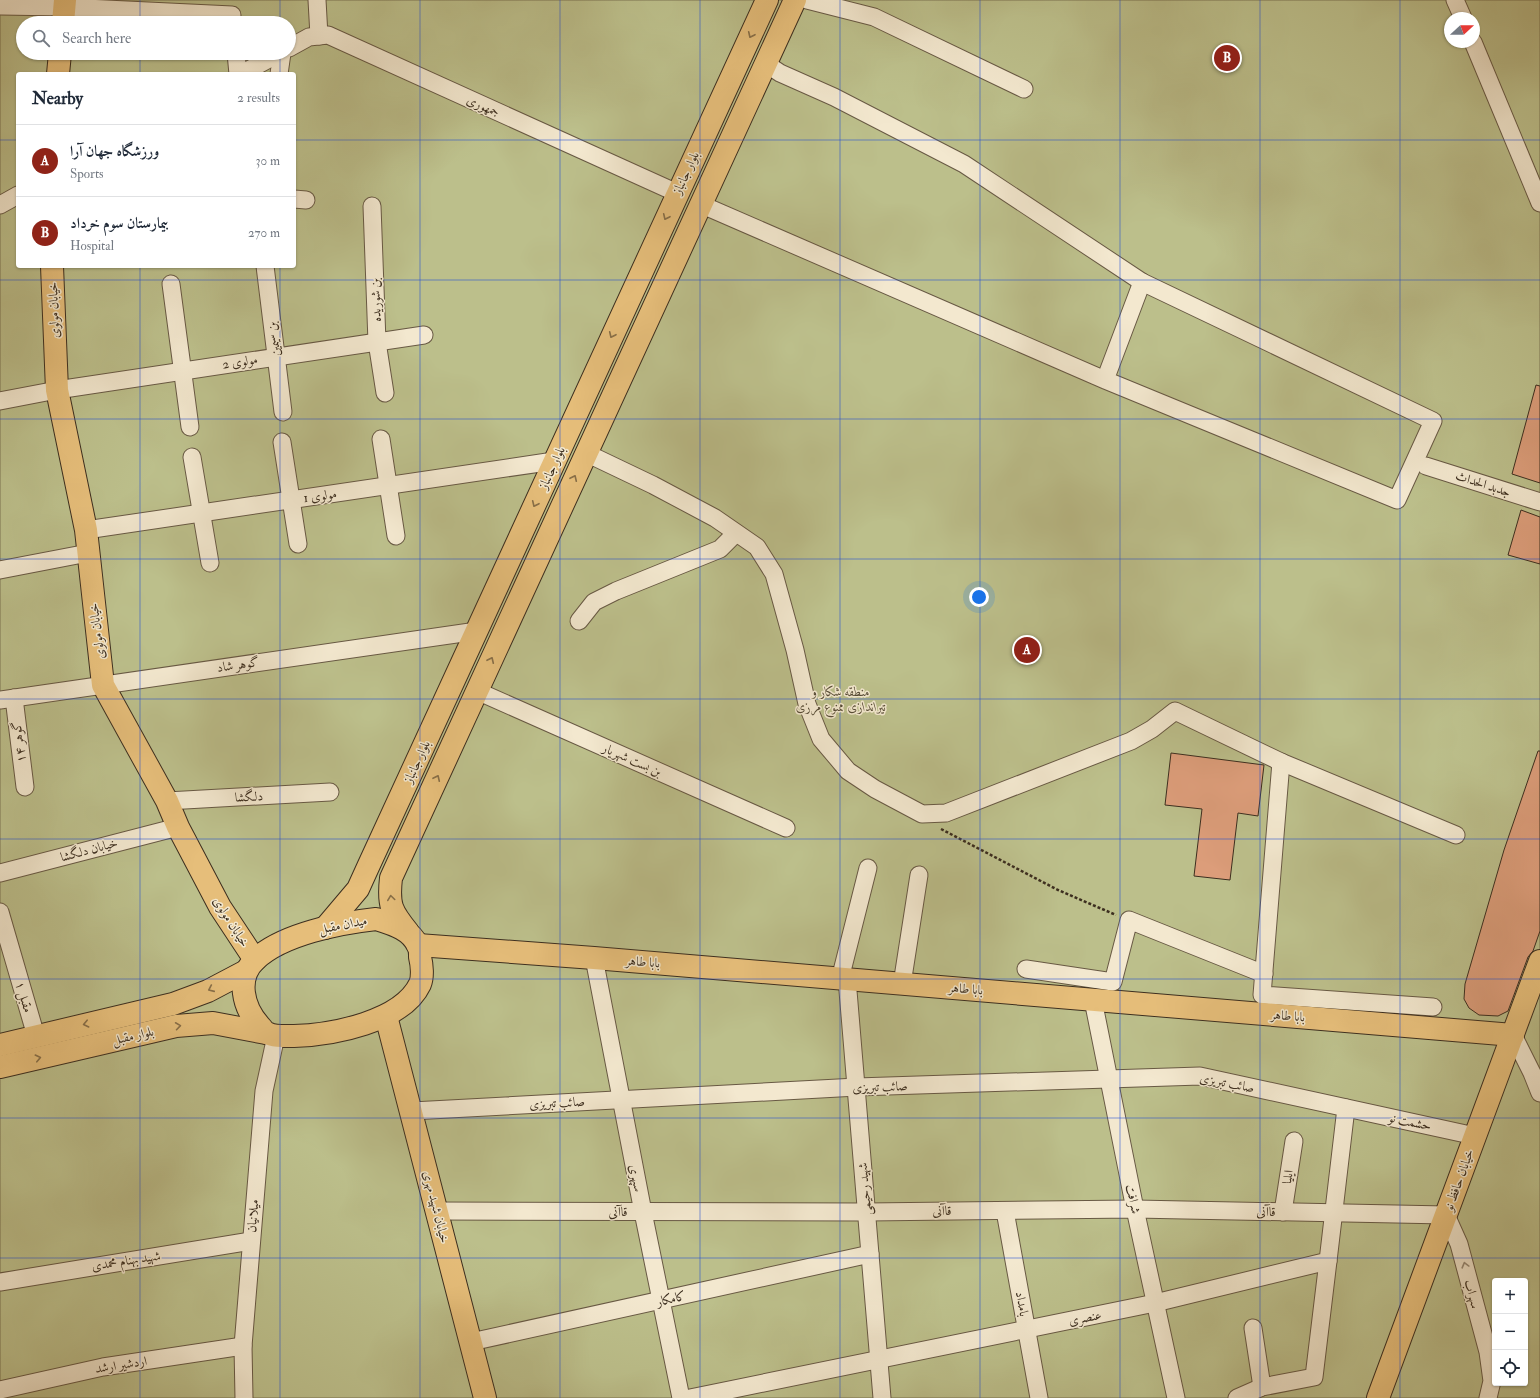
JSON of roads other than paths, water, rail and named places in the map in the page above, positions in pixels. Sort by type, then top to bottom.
[{"type":"main road","name":"بلوار جانباز","points":[[324,928],[358,889],[767,0]]},
{"type":"main road","name":"بلوار جانباز","points":[[413,939],[395,916],[389,896],[391,878],[795,0]]},
{"type":"main road","points":[[58,72],[59,60]]},
{"type":"main road","points":[[677,193],[700,204]]},
{"type":"main road","name":"خیابان مولوی","points":[[52,268],[57,390],[86,530],[103,685],[167,801],[178,827],[250,966]]},
{"type":"main road","name":"میدان مقبل","points":[[250,966],[270,948],[302,934],[355,921],[376,919],[393,924],[413,939]]},
{"type":"main road","points":[[250,966],[243,985],[245,1002],[253,1018],[271,1034],[298,1036],[332,1032],[361,1025],[386,1016],[399,1008],[412,996],[420,983],[422,966],[413,939]]},
{"type":"main road","name":"بابا طاهر","points":[[413,939],[594,958],[1513,1035]]},
{"type":"main road","name":"خیابان حافظ نو","points":[[1378,1398],[1540,961]]},
{"type":"main road","name":"بلوار مقبل","points":[[0,1045],[173,1004],[208,991],[250,966]]},
{"type":"main road","name":"خیابان شهید مهری","points":[[386,1016],[486,1398]]},
{"type":"main road","name":"بلوار مقبل","points":[[0,1067],[176,1026],[212,1023],[271,1034]]},
{"type":"street","points":[[317,0],[319,36]]},
{"type":"street","points":[[807,0],[874,17],[1024,89]]},
{"type":"street","points":[[1455,0],[1460,12]]},
{"type":"street","points":[[0,6],[64,10],[231,13]]},
{"type":"street","name":"جمهوری","points":[[296,44],[310,37],[328,35],[677,193]]},
{"type":"street","points":[[1475,48],[1540,203]]},
{"type":"street","points":[[237,60],[238,72]]},
{"type":"street","points":[[245,72],[268,60]]},
{"type":"street","points":[[279,72],[280,60]]},
{"type":"street","points":[[700,204],[1105,380],[1397,500],[1433,421],[1142,282],[964,164],[834,97],[780,73],[766,63]]},
{"type":"street","points":[[0,205],[16,196]]},
{"type":"street","name":"بن شوریده","points":[[372,206],[377,342],[385,393]]},
{"type":"street","name":"بن سیمین","points":[[265,268],[283,412]]},
{"type":"street","points":[[1105,380],[1142,282]]},
{"type":"street","points":[[171,284],[190,427]]},
{"type":"street","name":"مولوی 2","points":[[0,401],[57,390],[424,335]]},
{"type":"street","points":[[381,439],[396,536]]},
{"type":"street","points":[[282,442],[298,544]]},
{"type":"street","points":[[586,453],[667,492],[715,518],[757,547],[774,574],[795,650],[807,704],[821,739],[848,771],[875,789],[922,814],[946,813],[1131,741],[1152,729],[1175,711],[1281,762],[1456,835]]},
{"type":"street","points":[[192,458],[210,563]]},
{"type":"street","name":"مولوی 1","points":[[86,530],[554,461]]},
{"type":"street","name":"جدبد الحداث","points":[[1426,466],[1540,502]]},
{"type":"street","points":[[579,621],[594,602],[616,591],[720,549],[736,532]]},
{"type":"street","points":[[0,570],[88,553]]},
{"type":"street","name":"گوهر شاد","points":[[7,699],[477,631]]},
{"type":"street","name":"بن بست شهریار","points":[[477,691],[786,828]]},
{"type":"street","name":"گوهر ۱۴","points":[[7,699],[25,787]]},
{"type":"street","points":[[1281,762],[1262,995],[1433,1007]]},
{"type":"street","name":"دلگشا","points":[[167,801],[330,792]]},
{"type":"street","name":"خیابان دلگشا","points":[[0,873],[178,827]]},
{"type":"street","name":"شهید رحیمی","points":[[868,868],[844,979],[856,1087],[882,1398]]},
{"type":"street","points":[[902,984],[919,876]]},
{"type":"street","name":"مقبل ۱","points":[[0,912],[5,948],[36,1036]]},
{"type":"street","points":[[1026,970],[1113,982],[1129,920],[1264,974]]},
{"type":"street","name":"سپهری","points":[[594,958],[681,1398]]},
{"type":"street","name":"شرافت","points":[[1093,1000],[1135,1209],[1176,1398]]},
{"type":"street","name":"میلانیان","points":[[244,1398],[244,1346],[251,1240],[264,1091],[271,1034]]},
{"type":"street","points":[[1513,1035],[1540,1093]]},
{"type":"street","name":"صائب تبریزی","points":[[412,1111],[856,1087],[1200,1076],[1346,1108]]},
{"type":"street","points":[[1237,1398],[1262,1387],[1314,1377],[1346,1108]]},
{"type":"street","name":"حشمت نو","points":[[1346,1108],[1475,1136]]},
{"type":"street","name":"ایلیا","points":[[1283,1212],[1294,1141]]},
{"type":"street","name":"قاآنی","points":[[438,1211],[867,1212],[1135,1209],[1446,1215]]},
{"type":"street","name":"بامداد","points":[[1005,1211],[1039,1398]]},
{"type":"street","name":"سهراب","points":[[1446,1215],[1459,1244],[1488,1352],[1492,1381],[1488,1398]]},
{"type":"street","name":"شهید بهنام محمدی","points":[[0,1282],[251,1240]]},
{"type":"street","name":"کامکار","points":[[471,1342],[870,1254]]},
{"type":"street","name":"عنصری","points":[[690,1398],[1155,1304],[1328,1261]]},
{"type":"street","points":[[1253,1328],[1262,1387]]},
{"type":"street","name":"اردشیر ارشد","points":[[0,1390],[103,1367],[244,1346]]},
{"type":"place","name":"بیمارستان سوم خرداد","points":[[1227,58]]},
{"type":"place","name":"ورزشگاه جهان آرا","points":[[1027,650]]},
{"type":"park label","name":"منطقه شکار و تیراندازی ممنوع مرزی","points":[[841,700]]}]
